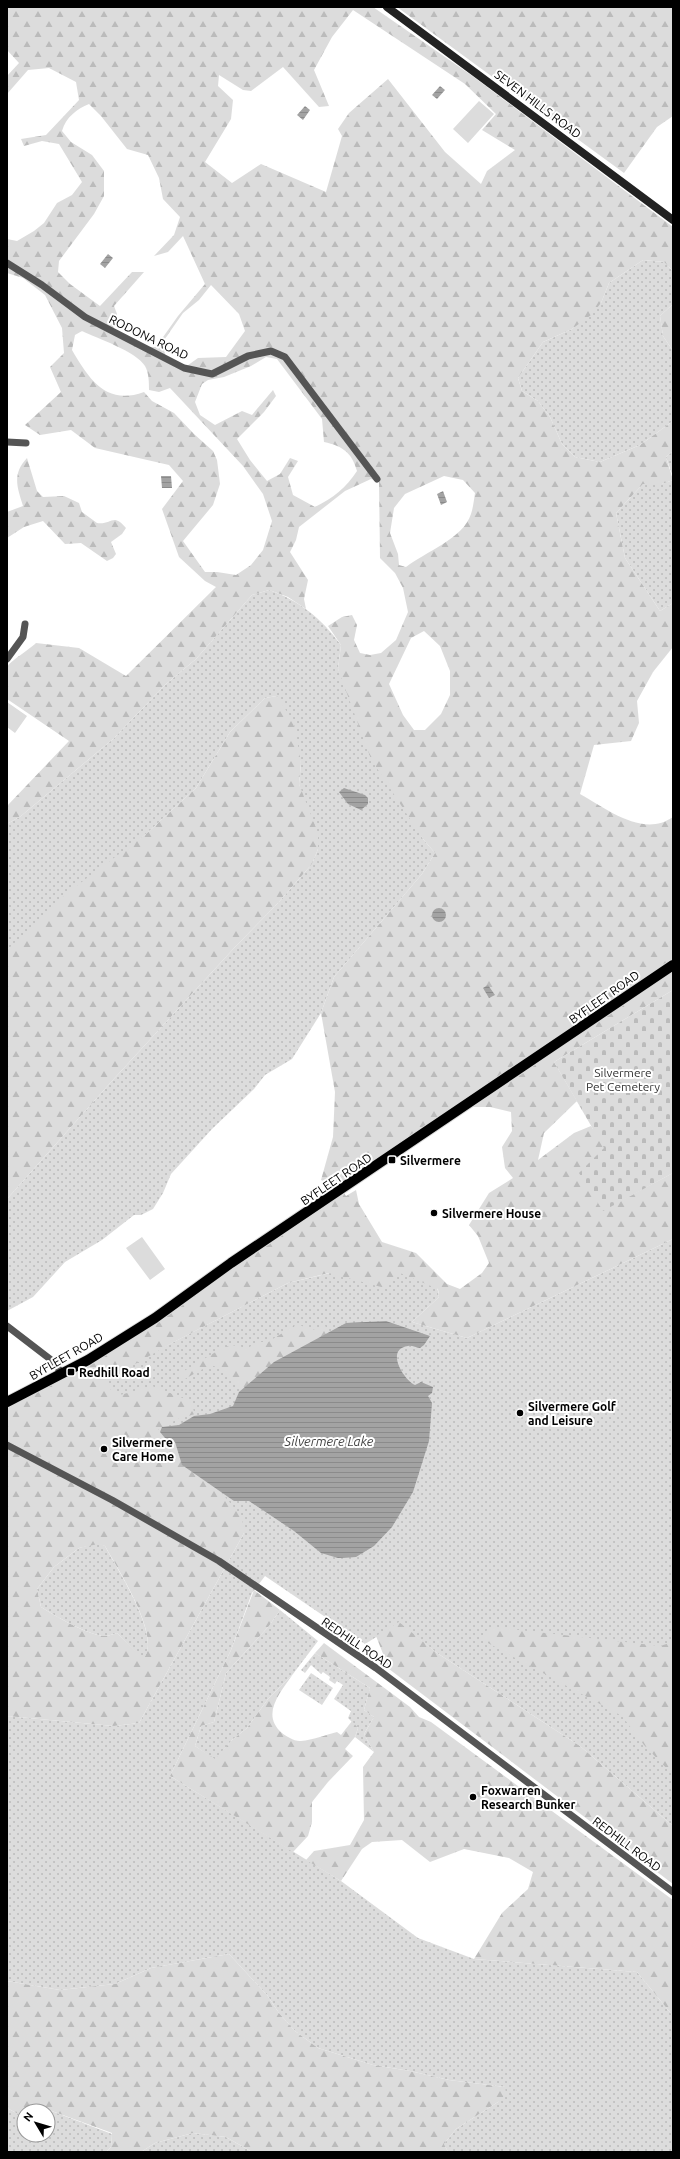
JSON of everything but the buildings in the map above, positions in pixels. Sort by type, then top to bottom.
[{"type":"main road","name":"SEVEN HILLS ROAD","points":[[388,7],[673,220]]},
{"type":"main road","name":"BYFLEET ROAD","points":[[7,1402],[63,1374],[155,1318],[232,1263],[673,965]]},
{"type":"street","name":"RODONA ROAD","points":[[7,263],[42,285],[85,317],[184,368],[212,374],[248,356],[270,351],[284,356],[377,479]]},
{"type":"street","points":[[7,442],[26,443]]},
{"type":"street","points":[[7,660],[23,637],[25,624]]},
{"type":"street","points":[[7,1326],[50,1359],[63,1374]]},
{"type":"street","name":"REDHILL ROAD","points":[[7,1445],[112,1500],[219,1561],[376,1668],[673,1892]]},
{"type":"green space","points":[[7,7],[373,7],[471,75],[673,227],[673,271],[664,262],[643,260],[609,283],[601,303],[591,315],[572,329],[543,342],[518,378],[522,391],[538,401],[550,417],[562,444],[575,457],[600,462],[640,445],[673,421],[673,451],[666,457],[673,480],[662,484],[643,484],[616,513],[625,558],[660,611],[673,603],[673,647],[653,672],[637,701],[639,723],[631,741],[594,745],[580,794],[625,819],[638,823],[661,823],[673,817],[673,990],[554,1062],[577,1101],[544,1133],[538,1160],[574,1133],[591,1126],[593,1129],[616,1116],[603,1210],[673,1173],[673,1239],[467,1338],[412,1322],[439,1297],[438,1289],[400,1273],[385,1288],[329,1273],[288,1283],[172,1343],[107,1380],[110,1389],[120,1395],[152,1386],[190,1401],[195,1414],[178,1419],[158,1429],[178,1444],[167,1455],[169,1457],[179,1447],[204,1480],[220,1491],[242,1517],[244,1533],[139,1723],[114,1726],[7,1716],[7,1402],[88,1360],[341,1190],[321,1180],[333,1137],[335,1092],[321,1013],[334,977],[422,874],[435,853],[423,839],[371,759],[338,669],[341,645],[328,626],[342,617],[352,615],[357,625],[354,640],[360,653],[370,655],[381,653],[396,640],[408,612],[403,588],[395,573],[380,558],[379,482],[371,479],[345,491],[299,527],[296,540],[290,552],[308,580],[304,599],[306,609],[288,597],[269,590],[252,595],[196,659],[166,684],[113,739],[21,816],[7,824],[7,806],[69,741],[7,699],[7,667],[36,643],[79,648],[126,676],[216,587],[205,581],[179,557],[162,509],[183,481],[169,465],[95,448],[71,430],[40,435],[25,425],[61,392],[50,367],[64,353],[62,328],[45,295],[23,278],[7,273],[7,239],[17,241],[34,231],[44,223],[57,203],[72,195],[82,182],[59,144],[42,141],[24,146],[21,139],[46,135],[79,100],[76,82],[49,68],[28,70],[7,94],[7,76],[19,63],[7,50]],"holes":[[[353,10],[465,84],[496,114],[482,130],[515,150],[487,171],[481,184],[445,152],[388,79],[349,113],[338,129],[342,136],[326,192],[261,164],[232,183],[205,162],[231,119],[233,100],[218,86],[219,75],[243,90],[251,91],[283,67],[319,107],[329,106],[314,70],[332,37]],[[89,104],[101,116],[127,149],[148,155],[159,178],[163,199],[180,217],[174,235],[154,256],[168,252],[183,236],[205,284],[178,316],[156,347],[145,347],[113,332],[117,314],[114,306],[144,272],[132,272],[100,306],[70,284],[58,272],[59,261],[94,214],[104,196],[104,171],[92,155],[71,142],[62,131],[72,114]],[[211,285],[239,314],[245,331],[226,357],[198,358],[184,368],[166,357],[162,343],[183,313],[199,300]],[[82,331],[116,346],[134,356],[145,366],[149,390],[159,392],[170,388],[243,466],[263,494],[272,521],[263,550],[251,565],[236,575],[205,572],[183,541],[213,505],[220,484],[217,460],[213,451],[174,413],[152,401],[144,392],[131,395],[119,395],[109,393],[100,387],[85,371],[72,350],[75,335]],[[266,357],[277,359],[322,419],[324,442],[346,451],[352,459],[357,471],[353,477],[339,492],[315,507],[293,495],[288,477],[298,461],[290,458],[280,474],[267,481],[250,460],[237,439],[264,412],[276,396],[273,390],[252,415],[242,411],[215,425],[200,415],[195,402],[202,384],[208,380],[224,377],[251,366]],[[444,476],[463,480],[475,493],[471,514],[467,523],[460,531],[452,538],[406,567],[399,565],[398,554],[390,533],[394,508],[405,494]],[[424,631],[440,646],[450,671],[450,695],[441,714],[425,730],[414,730],[403,715],[389,684],[411,638]],[[465,1107],[490,1107],[511,1112],[512,1131],[502,1147],[505,1168],[513,1178],[489,1193],[469,1225],[478,1236],[489,1263],[482,1273],[460,1289],[447,1284],[416,1253],[382,1242],[359,1204],[356,1190],[346,1196],[342,1190]],[[98,1544],[105,1546],[128,1586],[143,1620],[147,1636],[148,1649],[143,1659],[117,1633],[104,1636],[97,1635],[81,1629],[41,1607],[37,1589],[54,1567],[79,1548]]]},
{"type":"green space","points":[[397,7],[673,7],[673,116],[657,127],[624,173]]},
{"type":"green space","points":[[479,101],[494,114],[468,143],[453,129]]},
{"type":"green space","points":[[643,260],[664,262],[673,271],[673,304],[660,316],[663,336],[673,351],[673,421],[640,445],[600,462],[575,457],[562,444],[550,417],[538,401],[522,391],[518,378],[543,342],[572,329],[601,303],[609,283]]},
{"type":"green space","points":[[673,304],[673,351],[663,336],[660,316]]},
{"type":"green space","points":[[673,451],[673,477],[666,457]]},
{"type":"green space","points":[[27,458],[37,491],[43,497],[64,496],[79,503],[82,512],[97,523],[115,520],[122,523],[126,528],[122,534],[111,542],[116,554],[113,558],[107,561],[81,543],[65,544],[43,521],[24,527],[7,538],[7,512],[23,506],[17,481],[19,470]]},
{"type":"green space","points":[[673,480],[673,603],[660,611],[625,558],[616,513],[643,484],[662,484]]},
{"type":"green space","points":[[269,590],[300,605],[318,619],[341,645],[338,669],[423,839],[435,853],[422,874],[334,977],[321,1013],[292,1059],[265,1075],[254,1089],[212,1129],[171,1174],[163,1193],[153,1209],[141,1215],[134,1215],[102,1240],[65,1262],[33,1297],[7,1311],[7,1199],[111,1082],[235,947],[278,903],[312,864],[318,849],[299,784],[301,763],[277,696],[265,698],[230,732],[196,788],[146,834],[7,950],[7,824],[21,816],[113,739],[166,684],[196,659],[252,595]]},
{"type":"green space","points":[[277,696],[294,723],[301,763],[299,784],[318,833],[318,849],[312,864],[278,903],[235,947],[111,1082],[7,1199],[7,950],[67,893],[146,834],[196,788],[230,732],[265,698]]},
{"type":"green space","points":[[7,702],[27,716],[15,733],[7,727]]},
{"type":"green space","name":"Silvermere Pet Cemetery","points":[[673,990],[673,1173],[603,1211],[579,1173],[604,1148],[554,1062]]},
{"type":"green space","points":[[142,1237],[165,1269],[150,1280],[126,1248]]},
{"type":"green space","points":[[673,1239],[673,1826],[580,1746],[437,1653],[399,1623],[365,1644],[265,1576],[252,1593],[231,1650],[170,1776],[341,1881],[418,1938],[474,1959],[637,1972],[673,2016],[673,2152],[448,2152],[444,2144],[456,2129],[498,2102],[505,2087],[449,2080],[410,2071],[373,2065],[318,2048],[295,2031],[279,2013],[267,1995],[229,1954],[151,1968],[115,1984],[60,1990],[7,1981],[7,1716],[114,1726],[139,1723],[244,1533],[155,1448],[98,1381],[288,1283],[372,1263],[415,1269],[437,1286],[439,1297],[412,1322],[467,1338]]},
{"type":"green space","points":[[297,1324],[312,1330],[325,1326],[333,1335],[247,1389],[236,1388],[227,1372],[210,1365],[183,1380],[179,1374],[219,1350],[231,1345],[248,1348],[256,1342],[268,1342]]},
{"type":"green space","points":[[98,1543],[105,1546],[128,1586],[143,1620],[147,1636],[148,1650],[143,1660],[117,1633],[104,1636],[97,1635],[63,1620],[41,1607],[37,1589],[54,1567],[79,1548]]},
{"type":"green space","points":[[254,1590],[280,1610],[269,1626],[226,1673],[214,1722],[201,1726],[195,1746],[215,1759],[232,1740],[247,1728],[268,1699],[293,1674],[278,1696],[273,1711],[273,1718],[276,1726],[282,1733],[293,1740],[301,1741],[314,1739],[337,1732],[341,1735],[352,1721],[358,1728],[355,1737],[345,1749],[353,1756],[328,1782],[312,1802],[312,1822],[308,1836],[293,1852],[170,1776],[231,1650]]},
{"type":"green space","points":[[280,1610],[318,1641],[293,1674],[268,1699],[247,1728],[232,1740],[215,1760],[195,1746],[201,1726],[214,1722],[226,1673],[269,1626]]},
{"type":"green space","points":[[399,1622],[437,1653],[580,1746],[673,1826],[673,1884],[389,1669],[376,1636]]},
{"type":"green space","points":[[493,1627],[660,1646],[673,1642],[673,1775],[644,1745],[622,1716],[488,1643],[483,1637],[486,1631]]},
{"type":"green space","points":[[324,1643],[410,1707],[419,1717],[431,1722],[673,1900],[673,2016],[637,1972],[474,1959],[502,1913],[528,1889],[533,1872],[509,1858],[464,1849],[430,1862],[402,1840],[372,1842],[362,1849],[341,1881],[306,1860],[314,1851],[350,1845],[364,1820],[363,1767],[374,1752],[364,1734],[374,1717],[364,1710],[370,1688],[315,1653]]},
{"type":"green space","points":[[315,1653],[370,1688],[364,1710],[374,1717],[364,1734],[374,1752],[355,1737],[358,1728],[348,1718],[351,1711],[334,1699],[343,1685],[337,1681],[335,1684],[329,1680],[330,1677],[323,1672],[321,1674],[311,1665],[305,1673],[301,1670]]},
{"type":"green space","points":[[311,1673],[333,1688],[322,1705],[299,1690]]},
{"type":"green space","points":[[229,1954],[267,1995],[279,2013],[295,2031],[318,2048],[373,2065],[410,2071],[449,2080],[505,2087],[506,2094],[498,2102],[456,2129],[444,2144],[448,2152],[252,2152],[226,2137],[193,2133],[155,2143],[141,2152],[106,2152],[111,2147],[112,2133],[56,2113],[56,2103],[16,2103],[16,2113],[7,2108],[7,1981],[60,1990],[115,1984],[151,1968]]},
{"type":"green space","points":[[7,2108],[16,2113],[16,2143],[56,2143],[56,2113],[112,2134],[111,2147],[106,2152],[7,2152]]},
{"type":"green space","points":[[193,2133],[226,2137],[252,2152],[141,2152],[155,2143]]},
{"type":"water","points":[[440,86],[445,90],[437,99],[432,95]]},
{"type":"water","points":[[305,106],[310,110],[303,120],[297,115]]},
{"type":"water","points":[[108,254],[113,258],[105,268],[100,264]]},
{"type":"water","points":[[161,476],[171,476],[172,488],[162,488]]},
{"type":"water","points":[[443,491],[447,502],[441,505],[437,494]]},
{"type":"water","points":[[344,788],[365,795],[368,798],[368,804],[361,810],[348,804],[339,792]]},
{"type":"water","points":[[439,908],[444,910],[446,915],[444,920],[439,922],[434,920],[432,915],[434,910]]},
{"type":"water","points":[[488,985],[495,995],[489,998],[483,988]]},
{"type":"water","name":"Silvermere Lake","points":[[386,1321],[430,1336],[420,1348],[410,1346],[401,1348],[397,1358],[401,1371],[410,1382],[415,1385],[421,1382],[433,1387],[432,1393],[428,1396],[432,1403],[429,1441],[413,1492],[392,1527],[374,1546],[356,1557],[338,1558],[321,1553],[294,1531],[249,1501],[234,1501],[182,1465],[175,1442],[165,1438],[160,1432],[162,1427],[179,1425],[194,1416],[210,1414],[233,1406],[239,1392],[274,1362],[346,1323]]},
{"type":"place","name":"Silvermere","points":[[392,1160]]},
{"type":"place","name":"Silvermere House","points":[[434,1213]]},
{"type":"place","name":"Redhill Road","points":[[71,1372]]},
{"type":"place","name":"Silvermere Golf and Leisure","points":[[520,1413]]},
{"type":"place","name":"Silvermere Care Home","points":[[104,1449]]},
{"type":"place","name":"Foxwarren Research Bunker","points":[[473,1797]]}]
